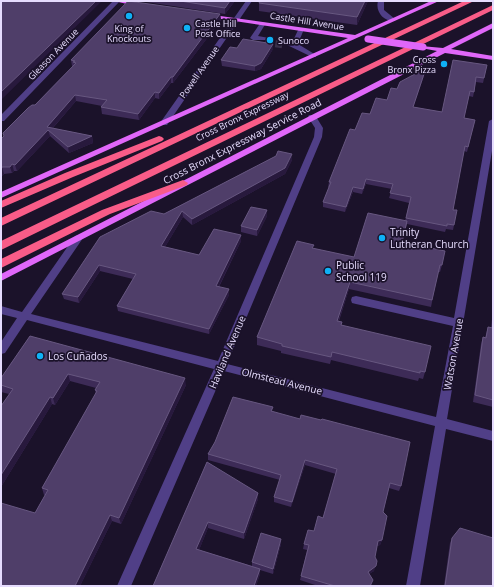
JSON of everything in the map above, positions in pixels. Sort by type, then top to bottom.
[{"type":"highway","name":"Cross Bronx Expressway","points":[[1,222],[470,1]]},
{"type":"highway","name":"Cross Bronx Expressway","points":[[1,246],[493,7]]},
{"type":"highway","points":[[1,205],[69,175],[266,97]]},
{"type":"highway","points":[[1,264],[106,212],[183,183]]},
{"type":"main road","points":[[117,1],[148,6]]},
{"type":"main road","points":[[1,195],[436,1]]},
{"type":"main road","name":"Castle Hill Avenue","points":[[202,14],[493,58]]},
{"type":"main road","name":"Cross Bronx Expressway Service Road","points":[[1,278],[183,183],[493,25]]},
{"type":"street","name":"Gleason Avenue","points":[[1,119],[117,1]]},
{"type":"street","name":"Powell Avenue","points":[[164,123],[249,1]]},
{"type":"street","points":[[381,1],[381,11],[384,15],[393,20]]},
{"type":"street","points":[[263,23],[252,38],[264,40]]},
{"type":"street","points":[[301,29],[287,44],[314,56]]},
{"type":"street","name":"Haviland Avenue","points":[[124,586],[221,366],[318,137],[319,128],[312,118]]},
{"type":"street","name":"Watson Avenue","points":[[413,586],[493,121]]},
{"type":"street","points":[[1,350],[26,316],[78,238]]},
{"type":"street","points":[[356,300],[458,323]]},
{"type":"street","name":"Olmstead Avenue","points":[[1,310],[493,436]]},
{"type":"building","points":[[1,1],[96,1],[1,92]]},
{"type":"building","points":[[128,1],[220,14],[173,77],[171,77],[159,93],[155,92],[138,114],[101,107],[107,100],[75,95],[47,127],[92,136],[68,147],[48,130],[15,165],[12,164],[10,167],[2,167],[1,169],[1,139],[4,136],[3,133],[28,108],[35,105],[76,63],[73,62],[75,61],[71,60]]},
{"type":"building","points":[[180,1],[230,1],[225,8]]},
{"type":"building","points":[[260,1],[365,1],[357,17],[259,3]]},
{"type":"building","points":[[243,39],[273,44],[261,63],[255,66],[221,60],[230,47],[237,48]]},
{"type":"building","points":[[453,60],[487,65],[484,78],[476,77],[474,92],[470,91],[464,118],[475,120],[468,147],[465,146],[453,210],[457,210],[454,225],[447,224],[447,226],[406,218],[411,197],[390,193],[393,184],[366,179],[363,189],[353,187],[346,207],[323,202],[331,182],[329,182],[350,129],[355,130],[362,113],[370,114],[376,98],[387,100],[391,88],[397,89],[400,82],[426,68],[413,107],[442,112]]},
{"type":"building","points":[[278,151],[292,154],[285,168],[192,219],[182,211],[161,246],[199,255],[214,229],[241,235],[216,286],[229,289],[209,329],[117,306],[136,274],[99,265],[78,297],[62,294],[100,237],[151,211],[164,214],[276,156]]},
{"type":"building","points":[[251,207],[267,210],[257,230],[241,226]]},
{"type":"building","points":[[368,213],[407,221],[402,242],[445,251],[442,265],[440,265],[432,300],[350,282],[337,321],[342,322],[341,325],[431,346],[425,372],[420,371],[420,373],[332,352],[331,357],[282,346],[282,344],[257,337],[297,241],[314,245],[312,248],[354,257]]},
{"type":"building","points":[[488,327],[493,328],[493,400],[475,395],[483,337],[486,338]]},
{"type":"building","points":[[30,336],[185,378],[119,518],[110,515],[75,586],[1,586],[1,503],[35,513],[48,490],[42,488],[97,391],[95,390],[100,382],[68,374],[53,398],[50,397],[1,475],[1,406],[13,389],[1,385],[1,378]]},
{"type":"building","points":[[233,397],[273,407],[271,411],[300,419],[301,415],[322,419],[410,442],[401,486],[390,483],[383,512],[387,516],[382,540],[378,541],[375,557],[377,561],[376,566],[368,572],[373,580],[370,586],[335,586],[301,576],[309,545],[304,544],[308,530],[314,531],[318,516],[323,518],[337,469],[305,460],[292,502],[274,497],[281,475],[208,454],[215,442]]},
{"type":"building","points":[[207,462],[258,493],[244,533],[208,522],[196,549],[260,569],[254,586],[153,586]]},
{"type":"building","points":[[460,528],[493,538],[493,586],[445,586],[452,538]]},
{"type":"building","points":[[261,533],[281,539],[273,569],[252,562]]},
{"type":"tunnel","points":[[265,42],[283,45]]},
{"type":"place","name":"King of Knockouts","points":[[129,16]]},
{"type":"place","name":"Castle Hill Post Office","points":[[187,28]]},
{"type":"place","name":"Sunoco","points":[[270,40]]},
{"type":"place","name":"Cross Bronx Pizza","points":[[444,64]]},
{"type":"place","name":"Trinity Lutheran Church","points":[[382,238]]},
{"type":"place","name":"Public School 119","points":[[328,271]]},
{"type":"place","name":"Los Cuñados","points":[[40,356]]}]
